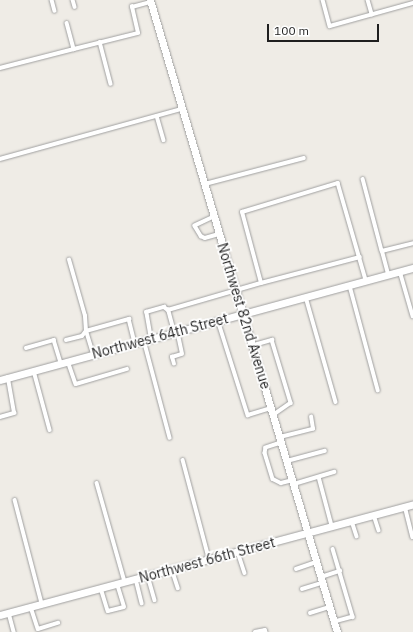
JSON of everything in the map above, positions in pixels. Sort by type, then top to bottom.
[{"type":"street","name":"Northwest 82nd Avenue","points":[[151,1],[182,110],[254,345],[337,632]]},
{"type":"street","name":"Northwest 64th Street","points":[[0,380],[413,268]]},
{"type":"street","name":"Northwest 66th Street","points":[[0,615],[413,504]]},
{"type":"lane","points":[[52,0],[55,11]]},
{"type":"lane","points":[[73,0],[75,7]]},
{"type":"lane","points":[[323,0],[330,26],[413,3]]},
{"type":"lane","points":[[368,0],[372,14]]},
{"type":"lane","points":[[0,68],[138,33],[132,7],[151,1]]},
{"type":"lane","points":[[67,23],[74,49]]},
{"type":"lane","points":[[100,42],[111,84]]},
{"type":"lane","points":[[0,159],[182,110]]},
{"type":"lane","points":[[157,116],[164,140]]},
{"type":"lane","points":[[205,184],[304,158]]},
{"type":"lane","points":[[363,179],[388,274]]},
{"type":"lane","points":[[261,283],[242,212],[338,183],[366,280]]},
{"type":"lane","points":[[215,217],[198,222],[195,226],[201,236],[205,238],[220,234]]},
{"type":"lane","points":[[382,251],[413,242]]},
{"type":"lane","points":[[170,438],[148,340],[146,312],[159,308],[168,310],[215,296],[238,292],[261,283],[360,258]]},
{"type":"lane","points":[[69,260],[85,316],[86,331],[93,354]]},
{"type":"lane","points":[[400,271],[413,316]]},
{"type":"lane","points":[[350,285],[378,390]]},
{"type":"lane","points":[[306,296],[336,402]]},
{"type":"lane","points":[[168,310],[182,354],[172,357],[174,364]]},
{"type":"lane","points":[[66,340],[82,336],[86,331],[128,319],[136,343]]},
{"type":"lane","points":[[218,320],[248,415],[272,408]]},
{"type":"lane","points":[[26,348],[54,340],[76,384],[127,369]]},
{"type":"lane","points":[[254,345],[272,340],[291,404],[274,415]]},
{"type":"lane","points":[[34,371],[50,430]]},
{"type":"lane","points":[[0,417],[14,413],[8,378]]},
{"type":"lane","points":[[311,418],[313,429],[281,440],[270,446],[265,453],[276,483],[293,482],[319,477],[334,472]]},
{"type":"lane","points":[[287,460],[325,451]]},
{"type":"lane","points":[[183,460],[210,559]]},
{"type":"lane","points":[[319,477],[332,526]]},
{"type":"lane","points":[[97,483],[125,582]]},
{"type":"lane","points":[[14,500],[42,604]]},
{"type":"lane","points":[[405,506],[413,537]]},
{"type":"lane","points":[[374,515],[379,530]]},
{"type":"lane","points":[[352,521],[357,536]]},
{"type":"lane","points":[[333,549],[353,617],[334,622]]},
{"type":"lane","points":[[238,552],[245,573]]},
{"type":"lane","points":[[296,569],[316,562]]},
{"type":"lane","points":[[172,569],[178,588]]},
{"type":"lane","points":[[302,589],[340,571]]},
{"type":"lane","points":[[148,576],[155,600]]},
{"type":"lane","points":[[136,579],[142,603]]},
{"type":"lane","points":[[102,588],[108,611],[124,607],[117,584]]},
{"type":"lane","points":[[31,607],[38,629],[58,623]]},
{"type":"lane","points":[[310,613],[330,607]]},
{"type":"lane","points":[[9,613],[14,632]]},
{"type":"lane","points":[[255,632],[265,630],[266,632]]}]
